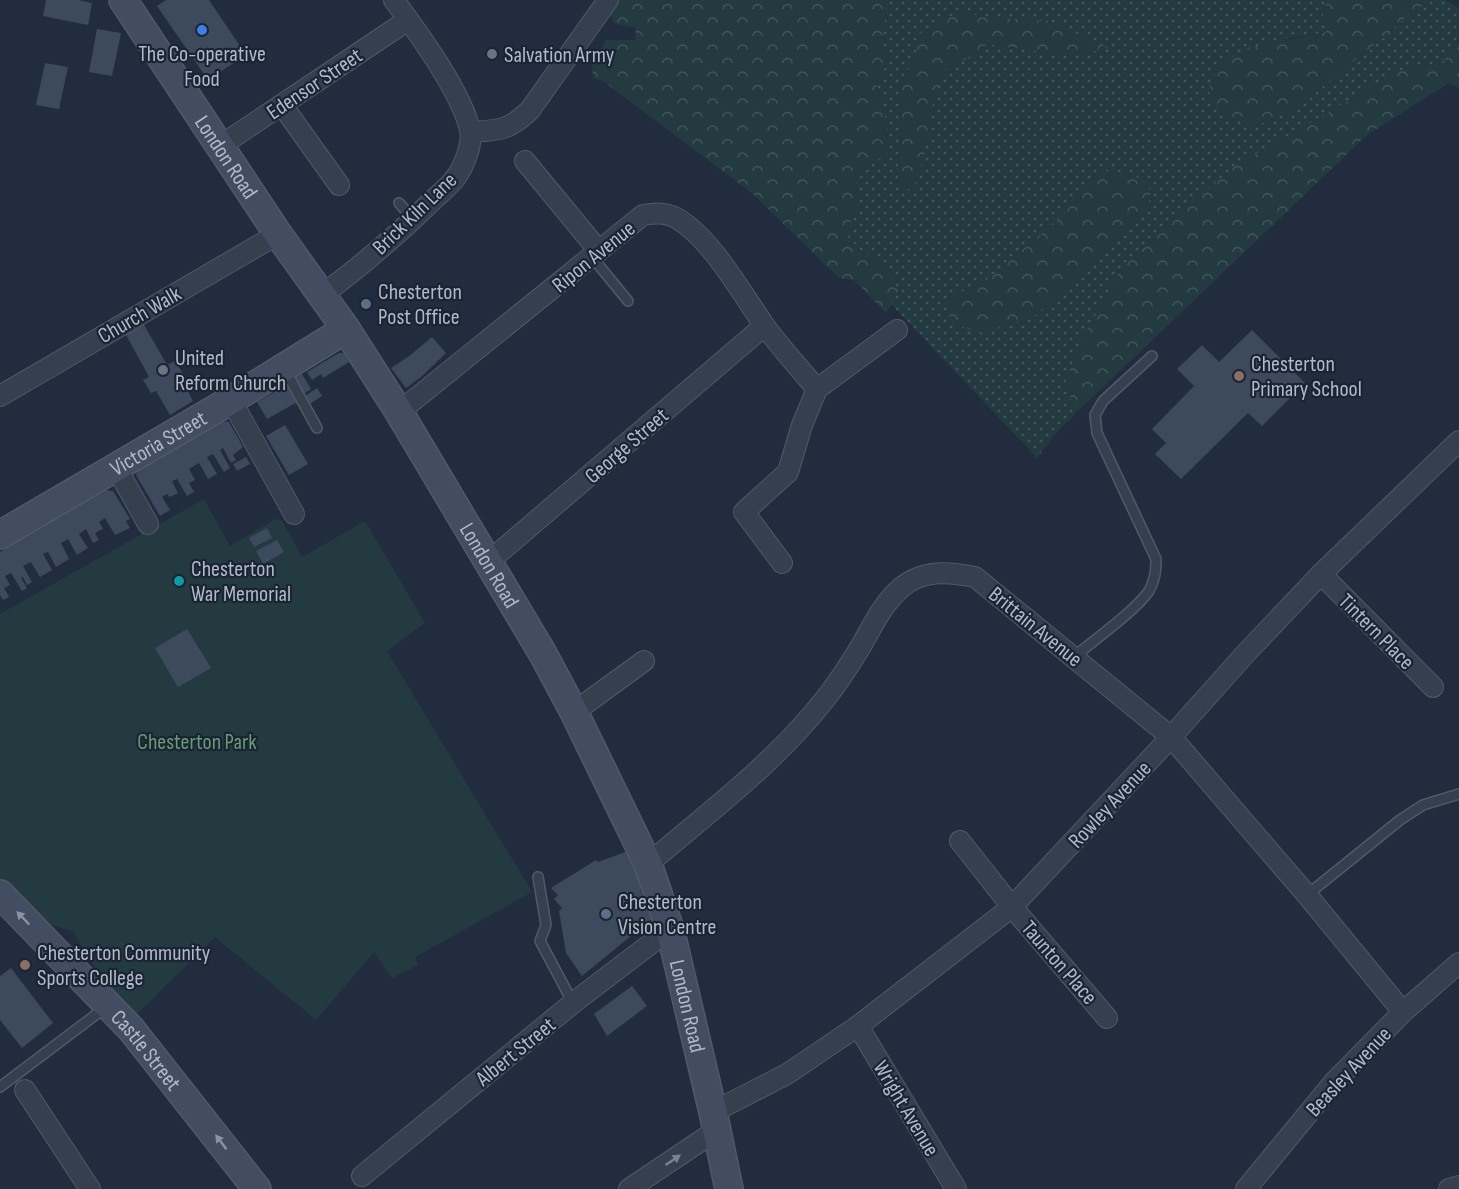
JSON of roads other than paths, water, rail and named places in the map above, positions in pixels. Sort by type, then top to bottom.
[{"type":"main road","name":"London Road","points":[[123,0],[278,234],[346,329],[399,412],[543,654],[574,712],[648,864],[670,929],[729,1189]]},
{"type":"main road","name":"Victoria Street","points":[[0,535],[231,400],[346,329]]},
{"type":"main road","name":"Castle Street","points":[[0,894],[131,1029],[257,1189]]},
{"type":"street","points":[[394,0],[445,75],[464,111],[471,132],[497,130],[516,124],[530,110],[608,0]]},
{"type":"street","name":"Edensor Street","points":[[220,146],[408,20]]},
{"type":"street","points":[[282,105],[339,185]]},
{"type":"street","name":"Brick Kiln Lane","points":[[322,295],[354,271],[456,177],[469,150],[471,132]]},
{"type":"street","points":[[525,161],[595,254]]},
{"type":"street","name":"Ripon Avenue","points":[[399,412],[643,215],[658,212],[676,217],[695,230],[750,303],[764,326],[817,389]]},
{"type":"street","name":"Church Walk","points":[[0,396],[278,234]]},
{"type":"street","name":"George Street","points":[[488,563],[764,326]]},
{"type":"street","points":[[782,563],[744,512],[788,472],[802,425],[817,389],[897,330]]},
{"type":"street","points":[[231,400],[294,514]]},
{"type":"street","name":"Rowley Avenue","points":[[629,1189],[715,1121],[858,1026],[1012,907],[1321,574],[1459,441]]},
{"type":"street","points":[[116,467],[148,525]]},
{"type":"street","name":"Brittain Avenue","points":[[648,864],[787,743],[825,698],[860,647],[886,602],[903,585],[925,574],[950,572],[975,577],[1171,737],[1307,895],[1403,1012]]},
{"type":"street","name":"Tintern Place","points":[[1321,574],[1433,687]]},
{"type":"street","points":[[574,712],[644,662]]},
{"type":"street","name":"Taunton Place","points":[[960,841],[1012,907],[1107,1018]]},
{"type":"street","name":"Albert Street","points":[[362,1176],[573,1003],[670,929]]},
{"type":"street","name":"Beasley Avenue","points":[[1246,1189],[1334,1082],[1403,1012],[1459,963]]},
{"type":"street","name":"Wright Avenue","points":[[858,1026],[956,1189]]},
{"type":"street","points":[[25,1090],[90,1189]]},
{"type":"street","points":[[1449,1189],[1459,1186]]},
{"type":"lane","points":[[399,203],[413,219]]},
{"type":"lane","points":[[595,254],[628,301]]},
{"type":"lane","points":[[1074,657],[1126,614],[1148,591],[1156,574],[1156,559],[1097,433],[1095,415],[1103,401],[1152,356]]},
{"type":"lane","points":[[284,368],[317,428]]},
{"type":"lane","points":[[1307,895],[1400,820],[1423,805],[1459,794]]},
{"type":"lane","points":[[538,877],[546,925],[540,941],[573,1003]]},
{"type":"lane","points":[[0,1087],[108,1005]]},
{"type":"place","name":"The Co-operative Food","points":[[202,30]]},
{"type":"place","name":"Salvation Army","points":[[492,54]]},
{"type":"place","name":"Chesterton Post Office","points":[[366,304]]},
{"type":"place","name":"United Reform Church","points":[[163,370]]},
{"type":"place","name":"Chesterton Primary School","points":[[1239,376]]},
{"type":"place","name":"Chesterton War Memorial","points":[[179,581]]},
{"type":"place","name":"Chesterton Vision Centre","points":[[606,914]]},
{"type":"place","name":"Chesterton Community Sports College","points":[[25,965]]},
{"type":"park label","name":"Chesterton Park","points":[[197,741]]}]
